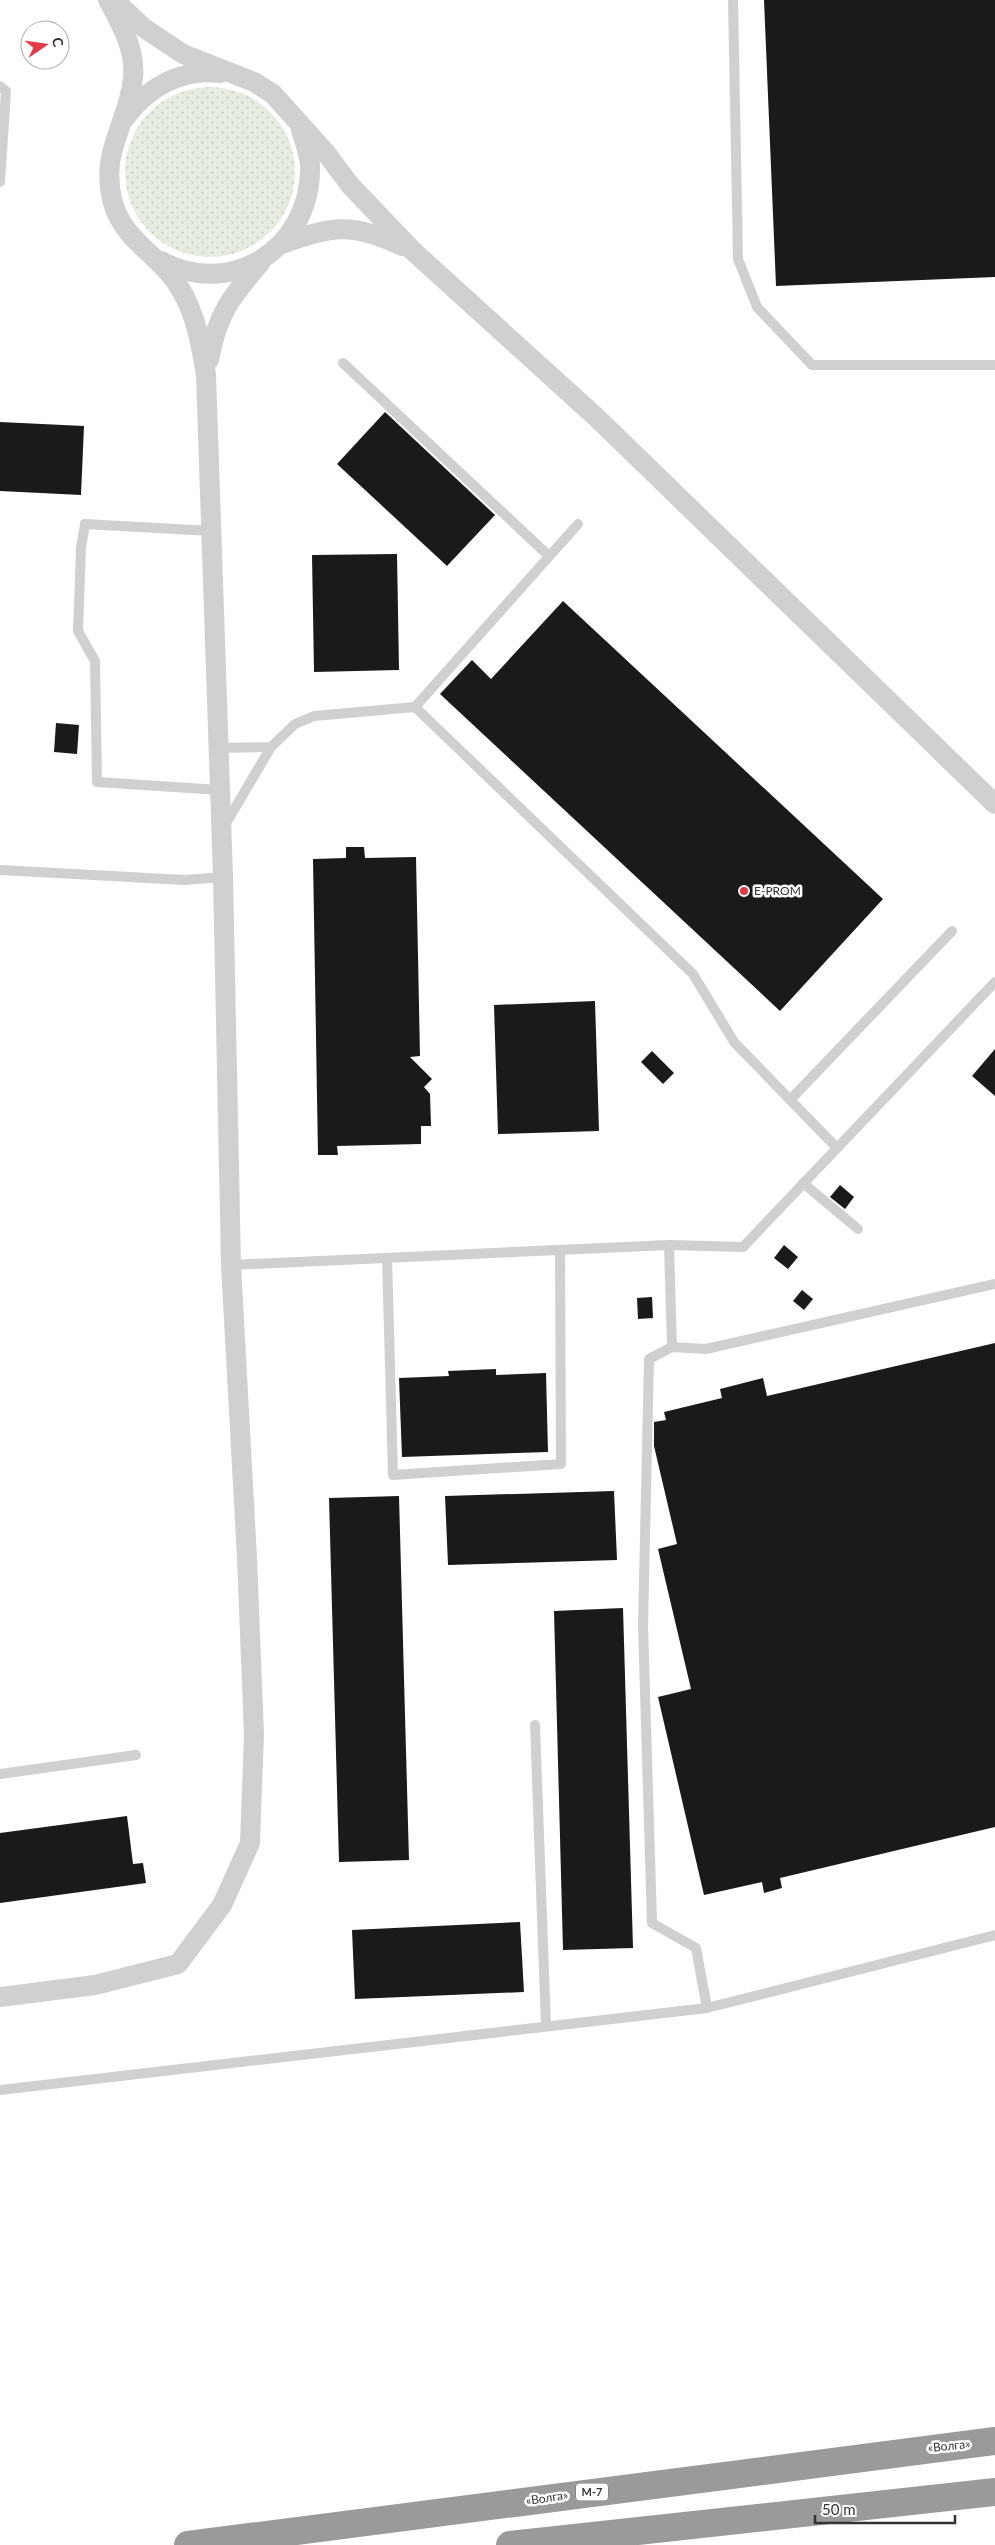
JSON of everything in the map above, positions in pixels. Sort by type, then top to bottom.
[{"type":"highway","points":[[927,2448],[995,2432]]},
{"type":"highway","name":"«Волга»","points":[[188,2545],[995,2440]]},
{"type":"highway","points":[[510,2545],[995,2492]]},
{"type":"street","points":[[0,1997],[95,1985],[178,1964],[222,1905],[250,1843],[254,1735],[247,1558],[231,1265],[222,830],[217,748],[206,375],[200,336],[185,295],[170,274],[136,242],[123,225],[114,205],[109,184],[109,162],[114,141],[122,122],[133,78],[130,48],[122,25],[108,0]]},
{"type":"street","points":[[114,0],[144,28],[183,54],[260,86],[272,94],[288,109],[350,184],[413,251],[596,417],[995,804]]},
{"type":"street","points":[[122,122],[135,104],[152,90],[170,80],[191,73],[213,72],[234,75]]},
{"type":"street","points":[[282,244],[303,211],[309,191],[310,169],[307,148],[300,128],[288,109]]},
{"type":"street","points":[[152,256],[171,266],[191,273],[213,274],[248,267],[264,258],[282,244],[309,234],[334,229],[361,229],[413,251]]},
{"type":"street","points":[[206,375],[213,337],[221,313],[264,258]]},
{"type":"lane","points":[[733,0],[738,259],[757,307],[812,365],[995,365]]},
{"type":"lane","points":[[0,86],[6,91],[0,182]]},
{"type":"lane","points":[[343,362],[549,556]]},
{"type":"lane","points":[[211,531],[85,524],[81,548],[78,630],[95,661],[97,782],[220,790]]},
{"type":"lane","points":[[222,830],[271,747],[295,724],[314,716],[415,707],[578,524]]},
{"type":"lane","points":[[415,707],[693,974],[734,1042],[836,1147]]},
{"type":"lane","points":[[217,748],[271,747]]},
{"type":"lane","points":[[0,870],[185,880],[223,878]]},
{"type":"lane","points":[[790,1100],[952,931]]},
{"type":"lane","points":[[231,1265],[670,1245],[743,1247],[836,1147],[995,982]]},
{"type":"lane","points":[[803,1183],[858,1229]]},
{"type":"lane","points":[[670,1245],[672,1347]]},
{"type":"lane","points":[[387,1258],[393,1475],[561,1464],[560,1250]]},
{"type":"lane","points":[[707,2008],[696,1948],[652,1923],[643,1626],[649,1359],[672,1347],[706,1348],[995,1284]]},
{"type":"lane","points":[[535,1725],[546,2026]]},
{"type":"lane","points":[[0,1774],[136,1755]]},
{"type":"lane","points":[[0,2090],[707,2008],[995,1934]]},
{"type":"shaded area","points":[[210,87],[235,91],[250,97],[270,112],[285,132],[293,155],[295,172],[291,197],[285,212],[270,232],[250,247],[227,255],[210,257],[185,253],[170,247],[150,232],[135,212],[127,189],[125,172],[129,147],[135,132],[150,112],[170,97],[193,89]]},
{"type":"building","points":[[764,0],[995,0],[995,277],[776,286]]},
{"type":"building","points":[[385,412],[495,515],[447,566],[337,464]]},
{"type":"building","points":[[0,422],[84,426],[81,495],[0,491]]},
{"type":"building","points":[[397,554],[399,670],[314,672],[312,555]]},
{"type":"building","points":[[563,601],[883,899],[780,1011],[440,694],[472,660],[491,679]]},
{"type":"building","points":[[56,723],[79,725],[77,754],[54,752]]},
{"type":"building","points":[[346,847],[364,847],[365,858],[416,857],[420,1056],[410,1057],[432,1079],[424,1087],[430,1094],[431,1126],[421,1126],[421,1144],[337,1146],[338,1155],[318,1155],[313,859],[346,858]]},
{"type":"building","points":[[595,1001],[599,1131],[498,1134],[494,1005]]},
{"type":"building","points":[[995,1049],[995,1096],[972,1076]]},
{"type":"building","points":[[652,1051],[674,1073],[663,1084],[641,1062]]},
{"type":"building","points":[[840,1185],[854,1197],[845,1209],[830,1197]]},
{"type":"building","points":[[784,1245],[798,1257],[788,1269],[774,1258]]},
{"type":"building","points":[[802,1290],[813,1299],[804,1310],[793,1301]]},
{"type":"building","points":[[652,1297],[653,1318],[638,1319],[637,1298]]},
{"type":"building","points":[[995,1343],[995,1827],[780,1878],[782,1888],[764,1893],[762,1882],[704,1895],[658,1697],[691,1689],[658,1549],[677,1544],[654,1446],[654,1422],[666,1420],[664,1412],[722,1398],[720,1389],[763,1378],[767,1396]]},
{"type":"building","points":[[496,1369],[496,1375],[546,1373],[548,1452],[402,1457],[399,1378],[449,1376],[448,1371]]},
{"type":"building","points":[[614,1491],[617,1560],[448,1565],[445,1496]]},
{"type":"building","points":[[399,1496],[409,1860],[339,1862],[329,1498]]},
{"type":"building","points":[[623,1608],[633,1948],[563,1950],[554,1611]]},
{"type":"building","points":[[127,1816],[133,1864],[143,1863],[146,1883],[0,1903],[0,1833]]},
{"type":"building","points":[[520,1922],[524,1992],[355,1999],[352,1930]]},
{"type":"place","name":"E-PROM","points":[[744,891]]}]
